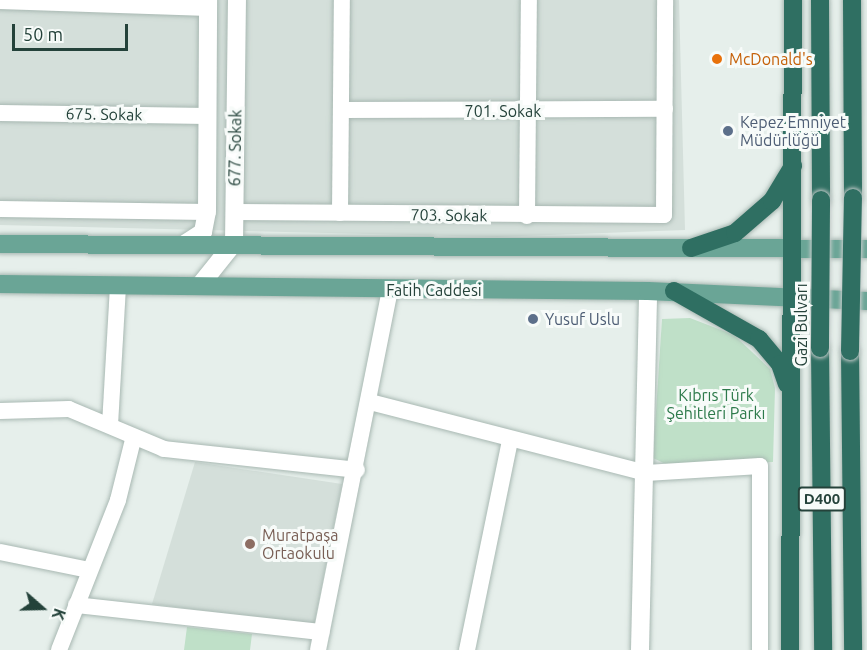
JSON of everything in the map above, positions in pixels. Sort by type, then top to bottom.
[{"type":"highway","points":[[790,650],[790,394],[794,247],[793,0]]},
{"type":"highway","name":"Gazi Bulvarı","points":[[820,0],[823,650]]},
{"type":"highway","name":"D400","points":[[852,0],[853,198],[850,351],[853,650]]},
{"type":"highway","points":[[691,248],[735,233],[772,201],[794,164]]},
{"type":"highway","points":[[674,291],[759,339],[780,364],[790,394]]},
{"type":"main road","points":[[0,244],[234,243],[867,249]]},
{"type":"main road","name":"Fatih Caddesi","points":[[0,285],[201,284],[390,290],[674,291],[867,301]]},
{"type":"street","name":"677. Sokak","points":[[234,243],[237,0]]},
{"type":"street","points":[[340,213],[342,0]]},
{"type":"street","points":[[527,216],[529,0]]},
{"type":"street","points":[[665,0],[665,109]]},
{"type":"street","points":[[0,1],[208,4]]},
{"type":"street","name":"677. Sokak","points":[[183,245],[202,232],[207,212],[208,4]]},
{"type":"street","name":"703. Sokak","points":[[235,212],[527,216],[664,215],[665,109]]},
{"type":"street","name":"701. Sokak","points":[[341,110],[665,109]]},
{"type":"street","name":"675. Sokak","points":[[0,113],[208,116]]},
{"type":"street","points":[[0,209],[207,212]]},
{"type":"street","points":[[201,284],[234,243]]},
{"type":"street","points":[[110,425],[118,285]]},
{"type":"street","points":[[318,650],[357,470],[390,290]]},
{"type":"street","points":[[639,650],[646,473],[648,291]]},
{"type":"street","points":[[370,402],[510,441],[646,473],[760,466],[760,650]]},
{"type":"street","points":[[0,411],[69,409],[110,425],[133,441],[164,449],[357,470]]},
{"type":"street","points":[[58,650],[118,500],[133,441]]},
{"type":"street","points":[[466,650],[510,441]]},
{"type":"street","points":[[0,552],[89,570]]},
{"type":"street","points":[[76,605],[321,632]]},
{"type":"shaded area","points":[[0,0],[679,0],[685,230],[497,237],[0,225]]},
{"type":"shaded area","name":"Muratpaşa Ortaokulu","points":[[195,462],[342,484],[314,625],[152,604]]},
{"type":"green space","name":"Kıbrıs Türk Şehitleri Parkı","points":[[690,318],[734,335],[770,369],[775,388],[773,462],[672,467],[653,458],[662,319]]},
{"type":"green space","points":[[187,627],[252,634],[250,650],[184,650]]},
{"type":"place","name":"McDonald's","points":[[717,59]]},
{"type":"place","name":"Kepez Emniyet Müdürlüğü","points":[[728,131]]},
{"type":"place","name":"Yusuf Uslu","points":[[533,319]]},
{"type":"place","name":"Muratpaşa Ortaokulu","points":[[250,544]]}]
